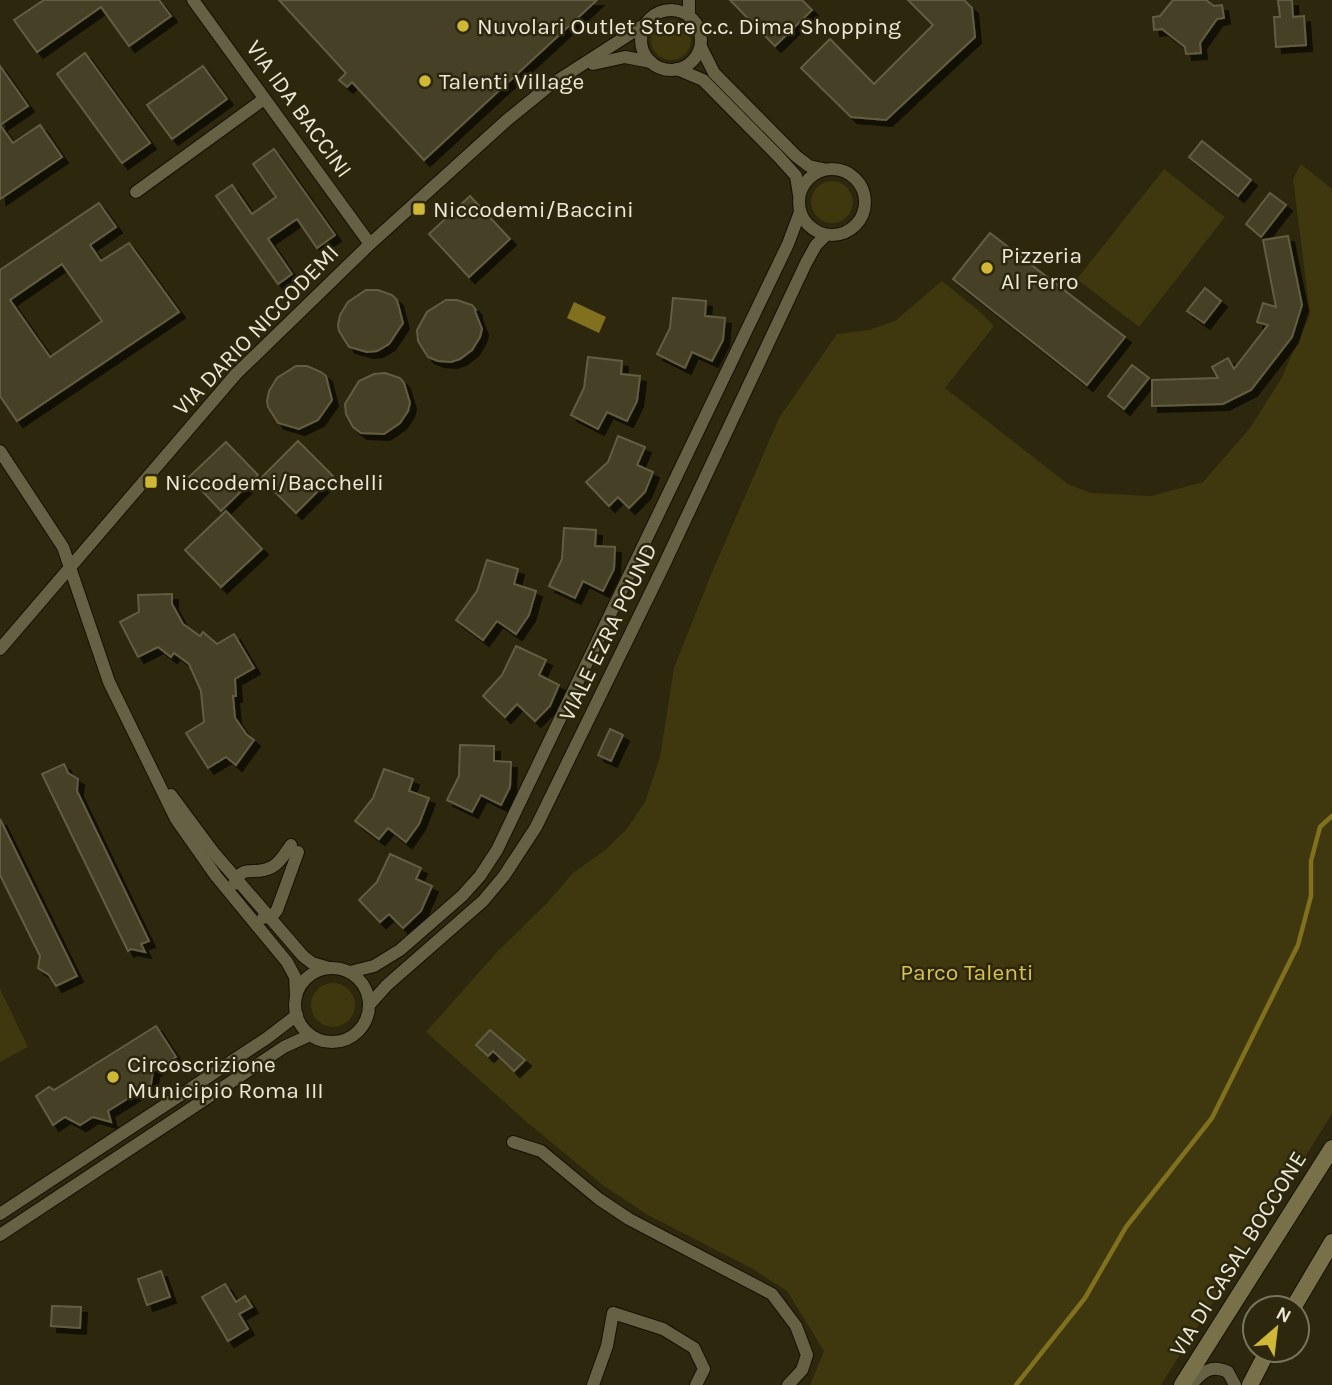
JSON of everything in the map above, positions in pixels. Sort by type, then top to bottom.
[{"type":"street","name":"VIA IDA BACCINI","points":[[193,0],[370,244]]},
{"type":"street","name":"VIA DARIO NICCODEMI","points":[[0,649],[236,374],[370,244],[481,141],[550,86],[651,18],[670,0]]},
{"type":"street","points":[[689,0],[689,16],[699,30],[701,47],[714,74],[809,166],[834,168],[859,181],[865,195],[863,214],[856,225],[846,232],[826,235],[808,225],[800,206],[797,178],[791,170],[703,80],[652,62],[642,46],[642,31],[651,18],[671,10],[689,16]]},
{"type":"street","points":[[677,69],[693,60],[701,47]]},
{"type":"street","name":"VIA DARIO NICCODEMI","points":[[573,71],[616,58],[652,62]]},
{"type":"street","points":[[136,192],[264,99]]},
{"type":"street","points":[[800,206],[806,181],[824,169]]},
{"type":"street","name":"VIALE EZRA POUND","points":[[350,972],[383,963],[400,950],[462,896],[505,838],[740,343],[800,206]]},
{"type":"street","name":"VIALE EZRA POUND","points":[[369,1004],[483,901],[515,861],[549,802],[811,254],[826,235]]},
{"type":"street","points":[[740,343],[763,355]]},
{"type":"street","points":[[0,451],[58,537],[109,682],[176,819],[230,894],[290,967],[296,984],[296,1016],[302,1026],[310,1035],[324,1041],[347,1039],[364,1024],[369,1004],[364,987],[350,972],[312,963],[303,957],[236,879],[158,778]]},
{"type":"street","points":[[640,556],[663,567]]},
{"type":"street","points":[[230,894],[242,872],[273,866],[294,849],[278,910],[268,917],[252,920]]},
{"type":"street","points":[[296,996],[308,977],[329,968]]},
{"type":"street","points":[[0,1214],[267,1038],[296,1016]]},
{"type":"street","points":[[0,1235],[284,1047],[310,1035]]},
{"type":"street","points":[[513,1142],[541,1151],[599,1199],[639,1224],[772,1294],[796,1326],[807,1355],[802,1370],[788,1385]]},
{"type":"street","name":"VIA DI CASAL BOCCONE","points":[[1182,1385],[1332,1148]]},
{"type":"street","points":[[1301,1294],[1332,1242]]},
{"type":"street","points":[[593,1385],[607,1346],[613,1313],[663,1329],[694,1348],[704,1369],[696,1385]]},
{"type":"street","points":[[1250,1385],[1261,1364]]},
{"type":"street","points":[[1191,1385],[1202,1373],[1215,1368],[1228,1372],[1235,1385]]},
{"type":"green space","points":[[671,20],[685,26],[691,40],[685,54],[671,60],[657,54],[651,40],[657,26]]},
{"type":"green space","name":"Parco Talenti","points":[[1301,164],[1332,189],[1332,1114],[1161,1385],[810,1385],[824,1351],[787,1291],[751,1268],[648,1215],[604,1186],[426,1032],[497,952],[573,873],[604,851],[626,830],[645,802],[660,757],[674,668],[710,577],[779,418],[837,334],[869,330],[895,321],[942,281],[994,326],[945,388],[1068,484],[1091,493],[1151,496],[1203,482],[1250,428],[1281,379],[1310,314],[1293,179]]},
{"type":"green space","points":[[1164,169],[1225,217],[1139,327],[1077,279]]},
{"type":"green space","points":[[832,181],[847,187],[853,202],[847,217],[832,223],[817,217],[811,202],[817,187]]},
{"type":"green space","points":[[333,983],[349,989],[355,1005],[349,1021],[333,1027],[317,1021],[311,1005],[317,989]]},
{"type":"green space","points":[[0,989],[28,1047],[0,1062]]},
{"type":"shaded area","points":[[574,302],[606,317],[599,333],[567,318]]},
{"type":"building","points":[[44,0],[159,0],[171,16],[129,46],[101,7],[37,52],[14,20]]},
{"type":"building","name":"Talenti Village","points":[[279,0],[597,0],[424,160],[352,82],[347,87],[339,80],[346,73]]},
{"type":"building","points":[[730,0],[802,0],[812,10],[775,46]]},
{"type":"building","points":[[908,0],[964,0],[972,8],[975,37],[886,120],[851,117],[801,68],[830,39],[874,84],[933,25]]},
{"type":"building","points":[[1173,0],[1206,0],[1214,6],[1222,5],[1224,18],[1217,19],[1200,43],[1201,53],[1186,54],[1185,47],[1162,29],[1154,30],[1153,17],[1160,16]]},
{"type":"building","points":[[1278,0],[1292,0],[1293,17],[1304,16],[1306,45],[1276,47],[1274,17],[1280,17]]},
{"type":"building","points":[[85,53],[150,143],[122,163],[57,74]]},
{"type":"building","points":[[0,66],[28,106],[0,125]]},
{"type":"building","points":[[203,66],[227,99],[172,139],[147,105]]},
{"type":"building","points":[[0,125],[13,143],[40,125],[62,157],[0,199]]},
{"type":"building","points":[[1202,141],[1251,180],[1238,196],[1189,157]]},
{"type":"building","points":[[274,149],[335,235],[317,248],[297,219],[268,239],[292,274],[278,284],[216,196],[232,185],[252,214],[276,197],[253,164]]},
{"type":"building","points":[[1270,193],[1286,205],[1261,237],[1246,224]]},
{"type":"building","points":[[470,196],[510,239],[469,277],[429,234]]},
{"type":"building","points":[[99,203],[116,227],[90,245],[101,261],[129,243],[179,312],[17,421],[0,396],[0,270]],"holes":[[[62,264],[102,321],[50,357],[10,300]]]},
{"type":"building","points":[[990,233],[1125,337],[1087,385],[953,279]]},
{"type":"building","points":[[1288,236],[1302,305],[1292,337],[1251,390],[1223,404],[1152,406],[1152,380],[1218,378],[1212,367],[1228,358],[1234,369],[1268,325],[1257,322],[1263,303],[1276,307],[1263,240]]},
{"type":"building","points":[[1205,288],[1221,301],[1204,323],[1187,311]]},
{"type":"building","points":[[366,290],[378,290],[392,295],[397,300],[403,323],[389,344],[377,351],[367,352],[349,347],[338,325],[340,315],[348,302]]},
{"type":"building","points":[[673,298],[706,301],[705,316],[725,318],[723,340],[712,361],[692,352],[685,368],[657,354],[670,328]]},
{"type":"building","points":[[446,300],[472,305],[482,329],[472,350],[451,362],[428,357],[418,341],[417,330],[427,312]]},
{"type":"building","points":[[588,357],[622,361],[621,374],[640,376],[637,401],[627,421],[607,412],[598,429],[571,415],[584,388]]},
{"type":"building","points":[[1132,365],[1149,378],[1124,409],[1108,396]]},
{"type":"building","points":[[296,366],[307,366],[326,376],[332,400],[318,420],[299,429],[278,423],[267,401],[269,391],[277,378]]},
{"type":"building","points":[[385,373],[400,378],[404,383],[410,403],[408,411],[400,423],[384,434],[361,433],[353,427],[346,414],[345,404],[359,381],[374,374]]},
{"type":"building","points":[[618,436],[645,447],[637,465],[653,472],[645,492],[629,508],[618,497],[609,506],[586,482],[608,462]]},
{"type":"building","points":[[298,441],[333,476],[296,513],[261,478]]},
{"type":"building","points":[[226,442],[258,475],[221,511],[189,477]]},
{"type":"building","points":[[226,511],[262,549],[221,587],[185,550]]},
{"type":"building","points":[[564,528],[596,530],[595,546],[615,547],[614,569],[603,591],[583,581],[575,598],[549,586],[562,559]]},
{"type":"building","points":[[487,560],[518,569],[514,584],[536,591],[529,615],[516,634],[497,621],[483,640],[456,620],[477,591]]},
{"type":"building","points":[[172,594],[172,604],[183,624],[200,636],[203,632],[217,644],[234,634],[254,668],[235,679],[235,718],[254,740],[236,765],[226,757],[208,768],[186,733],[204,722],[201,691],[189,664],[174,653],[171,657],[158,647],[138,657],[120,622],[139,612],[138,595]]},
{"type":"building","points":[[516,646],[546,660],[539,675],[559,685],[550,706],[535,721],[517,704],[505,717],[483,696],[502,675]]},
{"type":"building","points":[[610,729],[623,735],[611,761],[598,755]]},
{"type":"building","points":[[460,745],[494,746],[494,761],[511,762],[510,787],[501,805],[481,795],[472,812],[447,800],[459,776]]},
{"type":"building","points":[[64,764],[68,773],[78,779],[77,791],[149,941],[141,944],[145,952],[131,949],[128,951],[42,774]]},
{"type":"building","points":[[384,769],[413,779],[409,791],[429,798],[419,824],[406,842],[388,828],[379,839],[355,821],[373,798]]},
{"type":"building","points":[[0,819],[77,976],[56,986],[49,975],[38,968],[40,956],[0,875]]},
{"type":"building","points":[[390,854],[421,868],[416,879],[432,886],[421,911],[403,928],[389,914],[380,922],[359,900],[377,882]]},
{"type":"building","name":"Circoscrizione Municipio Roma III","points":[[156,1026],[176,1057],[153,1071],[151,1084],[108,1111],[111,1122],[93,1117],[80,1125],[65,1117],[53,1125],[36,1096],[49,1087],[54,1090]]},
{"type":"building","points":[[490,1030],[525,1060],[514,1071],[493,1051],[488,1056],[476,1045]]},
{"type":"building","points":[[161,1271],[170,1297],[147,1305],[138,1279]]},
{"type":"building","points":[[225,1284],[236,1302],[245,1296],[252,1307],[239,1314],[248,1329],[228,1341],[202,1297]]},
{"type":"building","points":[[52,1306],[81,1307],[80,1328],[51,1326]]},
{"type":"waterway","points":[[1016,1385],[1085,1298],[1126,1227],[1212,1118],[1298,945],[1311,896],[1311,861],[1320,827],[1332,816]]},
{"type":"place","name":"Nuvolari Outlet Store c.c. Dima Shopping","points":[[463,26]]},
{"type":"place","name":"Talenti Village","points":[[425,81]]},
{"type":"place","name":"Niccodemi/Baccini","points":[[419,209]]},
{"type":"place","name":"Pizzeria Al Ferro","points":[[987,268]]},
{"type":"place","name":"Niccodemi/Bacchelli","points":[[151,482]]},
{"type":"place","name":"Circoscrizione Municipio Roma III","points":[[113,1077]]}]
